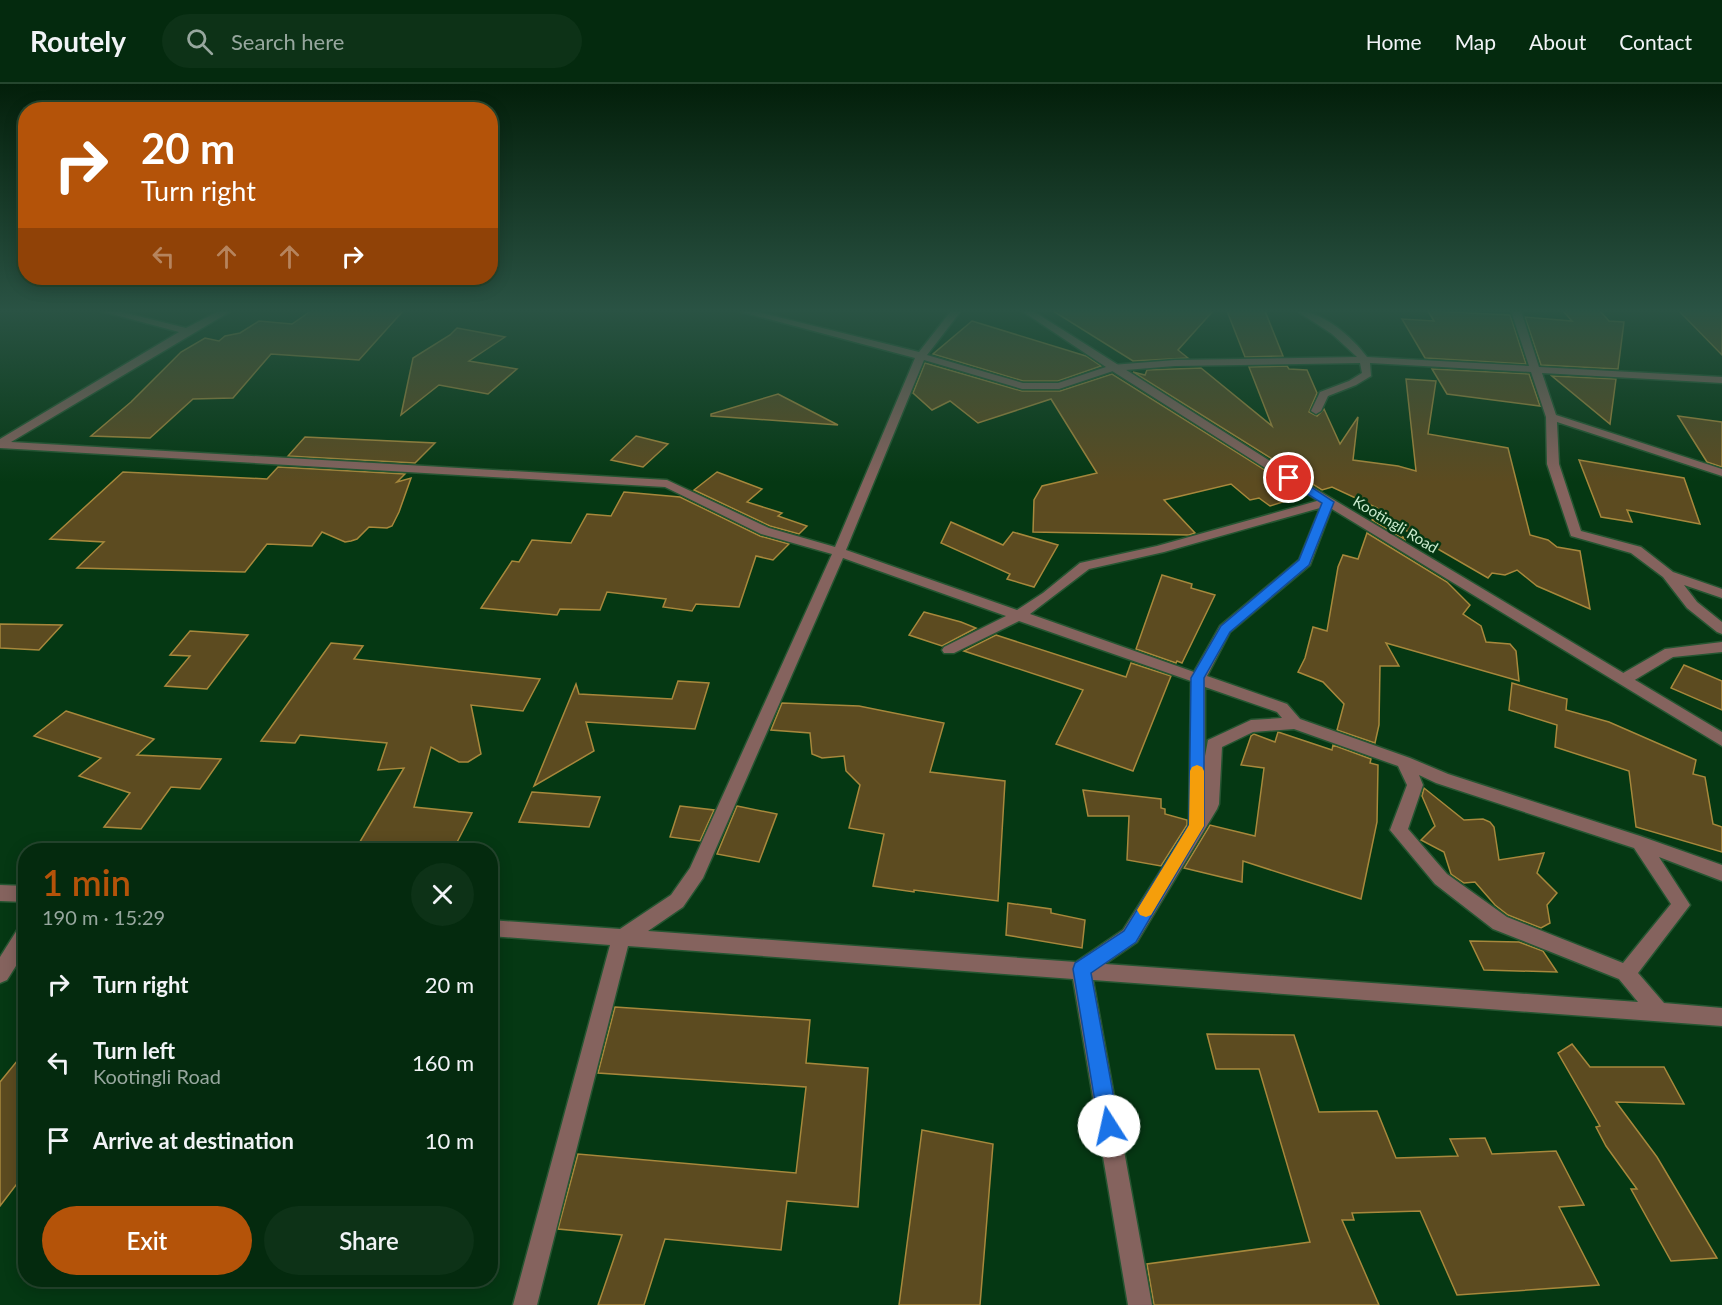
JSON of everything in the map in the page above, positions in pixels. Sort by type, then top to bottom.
[{"type":"street","points":[[0,444],[126,368]]},
{"type":"street","points":[[525,1305],[621,939],[677,901],[697,873],[839,552],[916,368]]},
{"type":"street","points":[[961,368],[1022,386],[1059,386],[1112,368]]},
{"type":"street","name":"Kootingli Road","points":[[1112,368],[1328,502],[1722,740]]},
{"type":"street","points":[[1316,411],[1319,398],[1329,390],[1351,384],[1367,374],[1366,368]]},
{"type":"street","points":[[1488,368],[1722,380]]},
{"type":"street","points":[[1534,368],[1551,417],[1553,464],[1575,533],[1636,550],[1668,574],[1692,605],[1722,629]]},
{"type":"street","points":[[1551,417],[1722,473]]},
{"type":"street","points":[[0,444],[667,484],[765,531],[839,552],[1282,708],[1294,723]]},
{"type":"street","points":[[949,650],[1019,615],[1048,596],[1085,566],[1159,549],[1328,502]]},
{"type":"street","points":[[1197,826],[1198,678],[1226,629],[1305,562],[1328,502]]},
{"type":"street","points":[[1668,574],[1722,594]]},
{"type":"street","points":[[1623,680],[1670,652],[1722,647]]},
{"type":"street","points":[[1081,969],[1130,936],[1211,804],[1214,744],[1251,726],[1294,723],[1404,762],[1442,779],[1640,843],[1722,873]]},
{"type":"street","points":[[1404,762],[1415,786],[1399,831],[1441,879],[1500,923],[1626,973],[1660,1013]]},
{"type":"street","points":[[1626,973],[1681,905],[1640,843]]},
{"type":"street","points":[[0,893],[18,894]]},
{"type":"street","points":[[498,929],[1722,1017]]},
{"type":"street","points":[[0,974],[18,946]]},
{"type":"street","points":[[1081,969],[1140,1305]]},
{"type":"building","points":[[165,368],[259,368],[233,398],[193,399],[150,438],[91,436],[131,402]]},
{"type":"building","points":[[411,368],[517,369],[488,394],[439,385],[401,415]]},
{"type":"building","points":[[923,368],[942,368],[1022,391],[1060,391],[1112,374],[1305,495],[1270,506],[1259,498],[1250,500],[1231,484],[1164,500],[1195,533],[1189,535],[1033,532],[1034,500],[1042,486],[1097,473],[1051,399],[978,423],[950,401],[932,410],[913,393]]},
{"type":"building","points":[[980,368],[1095,368],[1058,381],[1023,381]]},
{"type":"building","points":[[1201,368],[1272,426],[1249,368],[1307,370],[1317,393],[1309,412],[1317,416],[1324,409],[1340,444],[1358,417],[1353,460],[1398,466],[1416,471],[1406,379],[1436,381],[1428,434],[1508,448],[1530,535],[1548,540],[1557,547],[1580,551],[1590,609],[1537,586],[1517,570],[1505,575],[1492,573],[1488,578],[1400,527],[1397,531],[1406,540],[1372,520],[1377,508],[1332,487],[1322,490],[1133,372],[1145,375],[1147,370]]},
{"type":"building","points":[[1432,369],[1529,374],[1540,406],[1447,394]]},
{"type":"building","points":[[1552,376],[1616,379],[1610,424]]},
{"type":"building","points":[[778,394],[838,425],[711,416],[711,414]]},
{"type":"building","points":[[1678,416],[1722,422],[1722,467],[1707,462]]},
{"type":"building","points":[[636,436],[668,444],[643,467],[611,460]]},
{"type":"building","points":[[305,437],[435,443],[415,463],[288,456]]},
{"type":"building","points":[[1579,460],[1684,478],[1700,524],[1627,510],[1632,522],[1601,517]]},
{"type":"building","points":[[278,467],[405,474],[397,482],[411,478],[392,526],[369,527],[357,539],[345,542],[322,532],[312,546],[267,544],[245,572],[77,568],[104,542],[50,539],[123,472],[267,479]]},
{"type":"building","points":[[717,472],[762,489],[747,502],[782,513],[778,516],[807,526],[799,534],[770,526],[694,490]]},
{"type":"building","points":[[624,492],[680,497],[760,536],[789,544],[773,560],[756,556],[739,607],[696,604],[692,611],[663,607],[666,599],[607,592],[600,610],[560,609],[557,615],[481,608],[512,561],[519,562],[532,540],[571,543],[587,514],[611,516]]},
{"type":"building","points":[[951,522],[1003,545],[1013,532],[1058,545],[1034,587],[1007,579],[1010,574],[941,543]]},
{"type":"building","points":[[1367,533],[1447,582],[1470,605],[1463,614],[1481,626],[1486,642],[1510,644],[1516,651],[1519,681],[1386,643],[1399,666],[1380,666],[1379,725],[1375,743],[1337,730],[1344,704],[1323,682],[1298,672],[1305,658],[1313,627],[1327,631],[1338,567],[1343,555],[1358,559]]},
{"type":"building","points":[[1162,575],[1192,584],[1191,588],[1215,595],[1182,663],[1136,649]]},
{"type":"building","points":[[924,612],[976,628],[942,646],[909,635]]},
{"type":"building","points":[[0,624],[62,625],[39,650],[0,648]]},
{"type":"building","points":[[190,631],[248,635],[207,689],[165,686],[190,656],[170,655]]},
{"type":"building","points":[[996,635],[1126,677],[1131,663],[1171,676],[1133,771],[1056,744],[1083,690],[964,651]]},
{"type":"building","points":[[331,643],[363,646],[354,659],[540,679],[523,711],[471,705],[481,754],[468,762],[459,762],[431,747],[414,807],[472,813],[457,843],[359,843],[404,768],[378,770],[387,743],[300,735],[295,743],[261,741]]},
{"type":"building","points":[[1684,665],[1722,681],[1722,710],[1671,688]]},
{"type":"building","points":[[678,681],[709,683],[695,729],[586,722],[594,751],[534,786],[576,684],[579,694],[672,699]]},
{"type":"building","points":[[1512,683],[1567,699],[1566,710],[1609,722],[1696,760],[1693,774],[1705,777],[1713,824],[1722,827],[1722,852],[1636,827],[1629,771],[1555,747],[1557,725],[1509,710]]},
{"type":"building","points":[[782,703],[859,706],[944,723],[930,772],[1005,781],[998,901],[873,886],[884,834],[849,828],[860,785],[846,771],[844,756],[822,758],[812,754],[810,733],[771,730]]},
{"type":"building","points":[[66,711],[154,739],[137,755],[221,759],[200,789],[171,787],[141,829],[104,827],[130,793],[79,776],[101,758],[34,736]]},
{"type":"building","points":[[1278,732],[1332,750],[1333,745],[1371,759],[1370,763],[1378,765],[1377,822],[1361,899],[1243,861],[1242,882],[1184,868],[1210,825],[1255,836],[1264,768],[1241,765],[1251,736],[1254,734],[1275,742]]},
{"type":"building","points":[[1424,788],[1464,820],[1483,819],[1490,822],[1494,827],[1499,860],[1544,853],[1537,873],[1557,893],[1547,905],[1550,923],[1541,928],[1508,915],[1495,905],[1475,882],[1464,883],[1451,874],[1444,852],[1421,840],[1435,826],[1422,796]]},
{"type":"building","points":[[1083,790],[1161,799],[1161,808],[1165,809],[1165,814],[1187,820],[1187,825],[1161,866],[1127,860],[1129,816],[1088,816]]},
{"type":"building","points":[[532,792],[600,797],[589,827],[519,822]]},
{"type":"building","points":[[680,806],[714,810],[700,841],[670,837]]},
{"type":"building","points":[[737,806],[777,814],[759,862],[717,854]]},
{"type":"building","points":[[1008,903],[1051,909],[1051,913],[1085,920],[1082,948],[1006,935]]},
{"type":"building","points":[[1470,941],[1519,942],[1543,951],[1557,972],[1484,970]]},
{"type":"building","points":[[615,1007],[810,1020],[806,1063],[868,1068],[858,1207],[787,1201],[781,1250],[665,1239],[644,1305],[598,1305],[622,1235],[558,1229],[578,1154],[796,1173],[806,1087],[598,1073]]},
{"type":"building","points":[[1207,1034],[1294,1035],[1319,1112],[1377,1111],[1396,1158],[1458,1156],[1450,1139],[1485,1138],[1492,1154],[1556,1151],[1584,1205],[1559,1207],[1599,1285],[1457,1295],[1420,1211],[1352,1213],[1354,1220],[1342,1220],[1379,1305],[1154,1305],[1147,1264],[1310,1242],[1259,1069],[1216,1069]]},
{"type":"building","points":[[1572,1044],[1590,1067],[1664,1067],[1684,1104],[1616,1102],[1657,1157],[1717,1258],[1671,1261],[1631,1189],[1637,1189],[1606,1146],[1596,1127],[1600,1126],[1558,1053]]},
{"type":"building","points":[[18,1060],[18,1182],[0,1206],[0,1082]]},
{"type":"building","points":[[922,1130],[993,1144],[980,1305],[899,1305]]},
{"type":"slow traffic","points":[[1146,910],[1197,826],[1197,771]]},
{"type":"route","points":[[1109,1126],[1081,969],[1130,936],[1197,826],[1198,678],[1226,629],[1305,562],[1328,502],[1289,478]]}]
